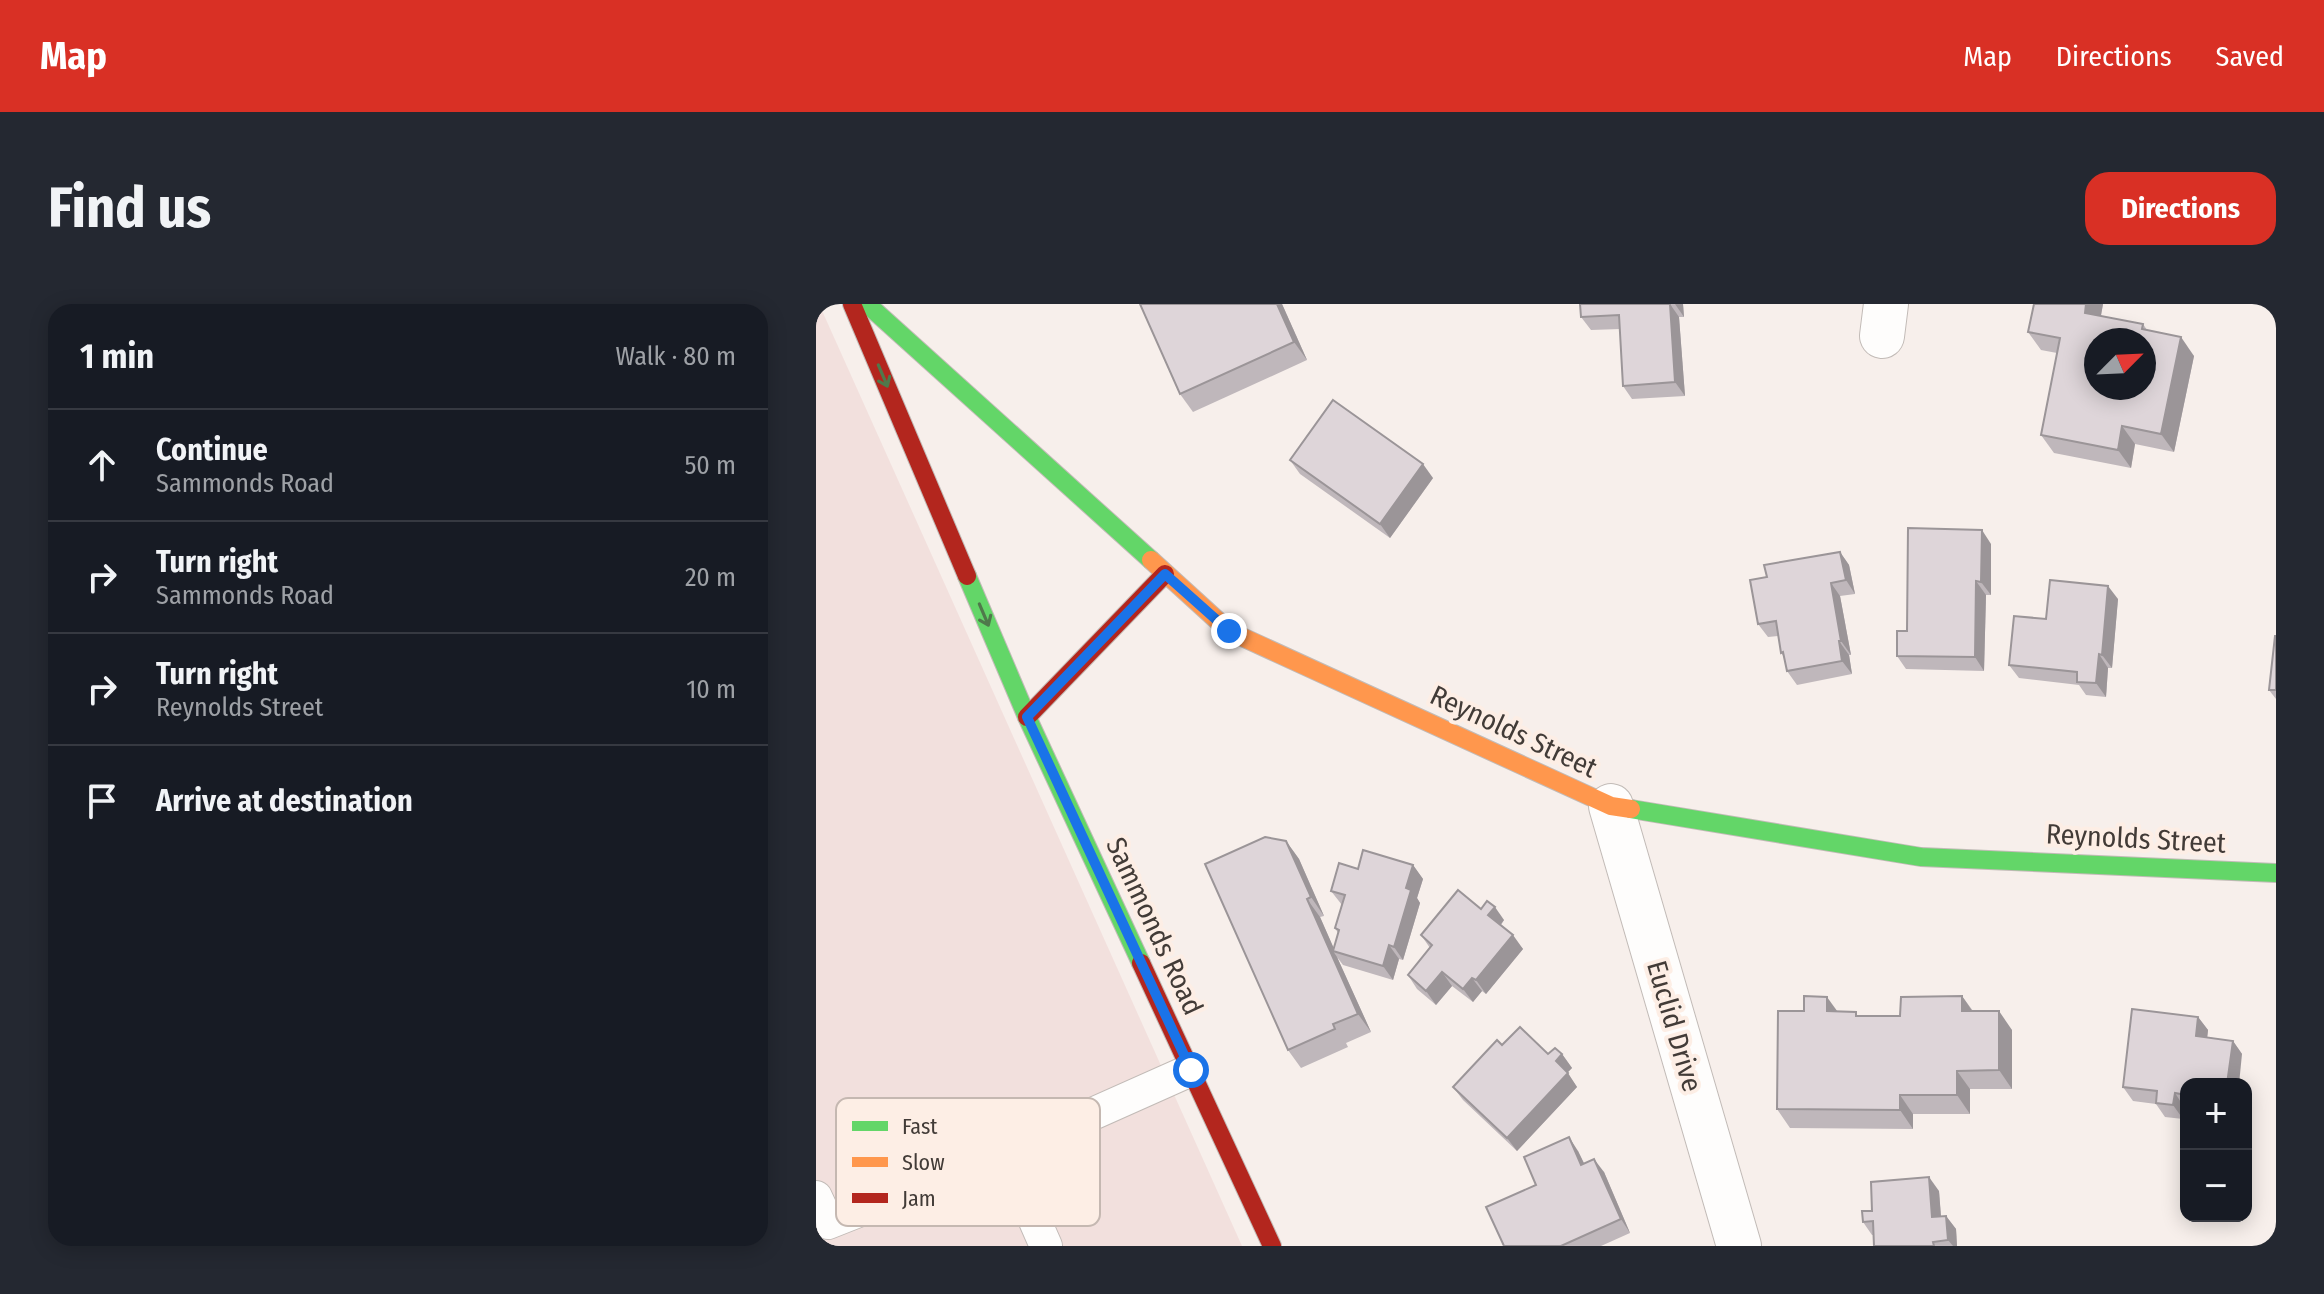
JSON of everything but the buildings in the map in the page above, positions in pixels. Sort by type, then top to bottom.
[{"type":"main road","name":"Sammonds Road","points":[[852,304],[1027,717],[1272,1246]]},
{"type":"main road","name":"Reynolds Street","points":[[867,304],[1229,631],[1611,806],[1921,857],[2276,873]]},
{"type":"main road","points":[[1027,717],[1165,574]]},
{"type":"street","name":"Euclid Drive","points":[[1611,806],[1739,1246]]},
{"type":"lane","points":[[1100,1111],[1191,1070]]},
{"type":"lane","points":[[816,1197],[828,1223],[836,1220]]},
{"type":"lane","points":[[1037,1226],[1046,1246]]},
{"type":"shaded area","points":[[816,304],[819,304],[1242,1246],[816,1246]]},
{"type":"traffic: fast","points":[[867,304],[1151,560]]},
{"type":"traffic: fast","points":[[967,576],[1027,717],[1141,963]]},
{"type":"traffic: fast","points":[[1631,809],[1921,857],[2276,873]]},
{"type":"traffic: slow","points":[[1151,560],[1229,631],[1611,806],[1631,809]]},
{"type":"traffic: jam","points":[[852,304],[967,576]]},
{"type":"traffic: jam","points":[[1027,717],[1165,574]]},
{"type":"traffic: jam","points":[[1141,963],[1272,1246]]},
{"type":"route","points":[[1191,1070],[1027,717],[1165,574],[1229,631]]}]
